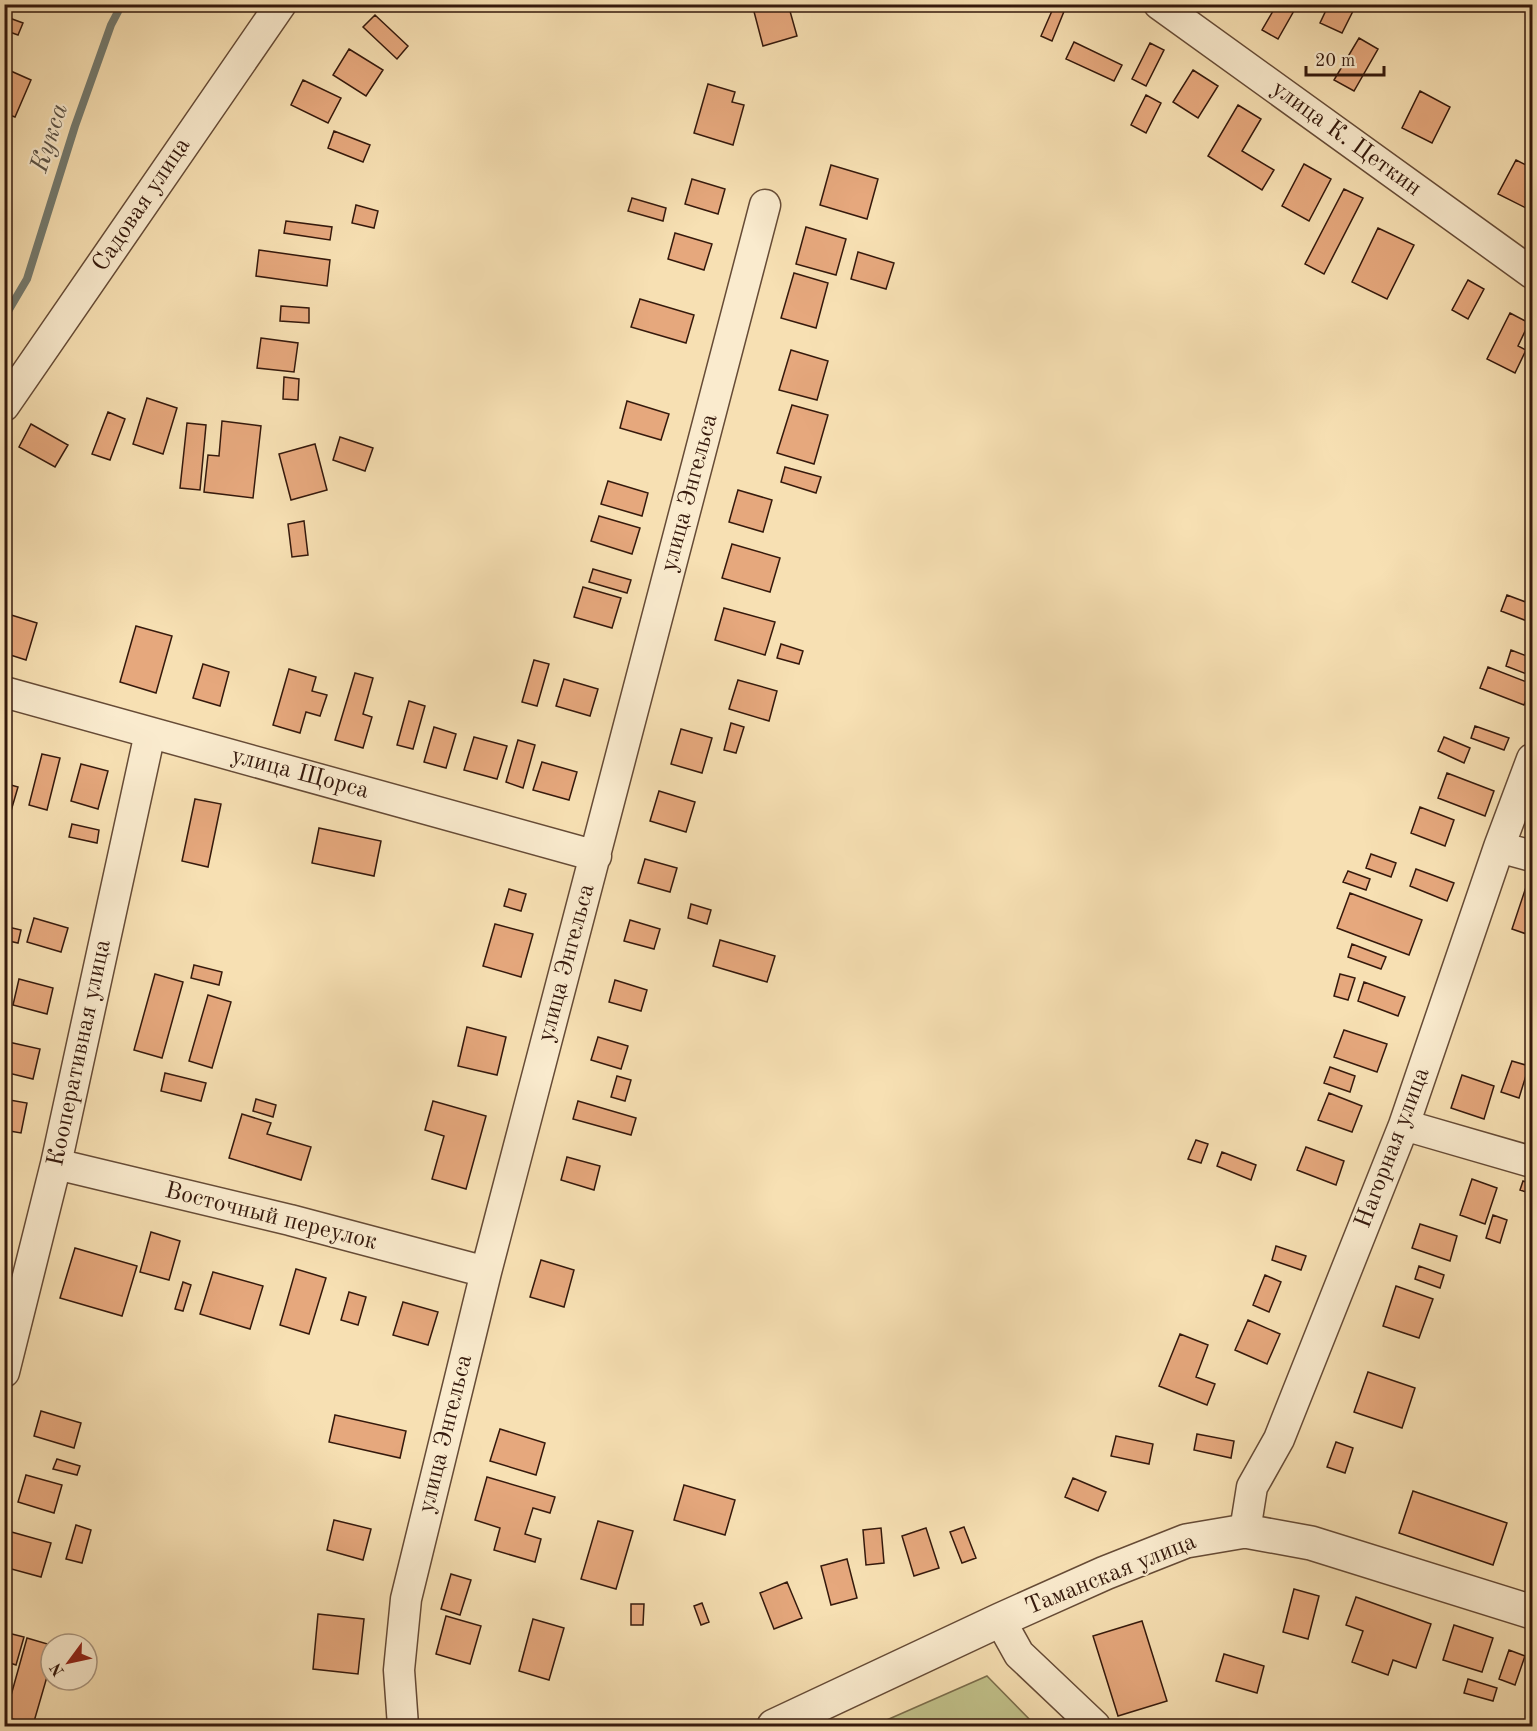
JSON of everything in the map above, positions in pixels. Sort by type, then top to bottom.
[{"type":"street","name":"Садовая улица","points":[[4,406],[281,4]]},
{"type":"street","name":"улица К. Цеткин","points":[[1159,4],[1533,273]]},
{"type":"street","name":"улица Энгельса","points":[[403,1726],[399,1670],[406,1599],[486,1272],[765,205]]},
{"type":"street","name":"улица Щорса","points":[[4,692],[596,856]]},
{"type":"street","name":"Кооперативная улица","points":[[4,1371],[56,1164],[150,733]]},
{"type":"street","name":"Нагорная улица","points":[[1245,1531],[1252,1486],[1279,1439],[1404,1125],[1499,847],[1533,759]]},
{"type":"street","points":[[1499,847],[1533,856]]},
{"type":"street","points":[[1404,1125],[1533,1162]]},
{"type":"street","name":"Восточный переулок","points":[[56,1164],[290,1220],[486,1272]]},
{"type":"street","name":"Таманская улица","points":[[774,1726],[1000,1620],[1105,1574],[1186,1541],[1245,1531],[1311,1543],[1533,1612]]},
{"type":"street","points":[[1000,1620],[1019,1654],[1095,1726]]},
{"type":"green space","points":[[987,1676],[1036,1726],[873,1726]]},
{"type":"building","points":[[752,4],[788,4],[797,36],[763,46]]},
{"type":"building","points":[[1055,4],[1067,4],[1052,41],[1041,36]]},
{"type":"building","points":[[1277,4],[1288,4],[1295,9],[1278,39],[1262,30]]},
{"type":"building","points":[[1329,4],[1345,4],[1354,9],[1342,33],[1320,23]]},
{"type":"building","points":[[375,15],[408,46],[397,59],[363,27]]},
{"type":"building","points":[[4,16],[23,23],[18,35],[4,30]]},
{"type":"building","points":[[1359,38],[1378,49],[1354,91],[1334,80]]},
{"type":"building","points":[[1074,42],[1122,65],[1114,81],[1066,59]]},
{"type":"building","points":[[1150,43],[1164,50],[1146,86],[1132,79]]},
{"type":"building","points":[[349,49],[383,70],[366,96],[333,75]]},
{"type":"building","points":[[4,68],[31,80],[15,117],[4,113]]},
{"type":"building","points":[[1193,70],[1218,86],[1198,118],[1173,102]]},
{"type":"building","points":[[303,80],[341,98],[328,123],[291,105]]},
{"type":"building","points":[[708,84],[735,92],[732,102],[744,105],[733,145],[694,133]]},
{"type":"building","points":[[1420,91],[1450,107],[1432,143],[1402,128]]},
{"type":"building","points":[[1146,95],[1161,103],[1146,133],[1131,125]]},
{"type":"building","points":[[1238,105],[1261,119],[1242,151],[1274,170],[1262,190],[1208,156]]},
{"type":"building","points":[[334,131],[370,145],[363,162],[328,148]]},
{"type":"building","points":[[1516,160],[1532,168],[1532,199],[1528,209],[1498,194]]},
{"type":"building","points":[[1304,164],[1331,179],[1309,221],[1282,206]]},
{"type":"building","points":[[831,165],[878,179],[867,219],[820,205]]},
{"type":"building","points":[[692,179],[725,189],[718,214],[685,204]]},
{"type":"building","points":[[1344,189],[1363,198],[1324,274],[1305,264]]},
{"type":"building","points":[[632,198],[666,208],[663,221],[628,211]]},
{"type":"building","points":[[356,205],[378,211],[374,228],[352,223]]},
{"type":"building","points":[[286,221],[332,227],[330,240],[284,233]]},
{"type":"building","points":[[806,227],[846,239],[836,275],[796,264]]},
{"type":"building","points":[[1378,228],[1414,245],[1387,299],[1352,282]]},
{"type":"building","points":[[675,233],[712,244],[704,270],[668,259]]},
{"type":"building","points":[[259,250],[330,260],[327,286],[256,276]]},
{"type":"building","points":[[858,252],[894,263],[886,289],[851,279]]},
{"type":"building","points":[[794,273],[828,283],[816,328],[781,318]]},
{"type":"building","points":[[1468,280],[1484,289],[1468,319],[1452,310]]},
{"type":"building","points":[[640,299],[694,315],[686,343],[631,327]]},
{"type":"building","points":[[281,306],[309,308],[309,323],[280,321]]},
{"type":"building","points":[[1510,313],[1529,323],[1518,346],[1526,350],[1515,373],[1487,359]]},
{"type":"building","points":[[261,338],[298,343],[294,372],[257,368]]},
{"type":"building","points":[[791,350],[828,361],[817,400],[779,390]]},
{"type":"building","points":[[284,377],[299,379],[298,400],[283,399]]},
{"type":"building","points":[[147,398],[177,408],[163,454],[133,444]]},
{"type":"building","points":[[627,401],[669,414],[661,440],[620,428]]},
{"type":"building","points":[[792,405],[828,415],[814,464],[777,453]]},
{"type":"building","points":[[108,412],[125,419],[110,460],[92,454]]},
{"type":"building","points":[[222,421],[261,426],[253,498],[204,492],[208,455],[219,456]]},
{"type":"building","points":[[187,423],[206,425],[200,490],[180,488]]},
{"type":"building","points":[[31,424],[68,445],[55,467],[19,447]]},
{"type":"building","points":[[340,437],[373,448],[365,471],[333,460]]},
{"type":"building","points":[[315,444],[327,490],[291,500],[279,454]]},
{"type":"building","points":[[785,467],[821,477],[816,493],[781,482]]},
{"type":"building","points":[[608,481],[648,493],[642,516],[601,504]]},
{"type":"building","points":[[738,490],[772,500],[763,532],[729,522]]},
{"type":"building","points":[[599,516],[640,528],[632,554],[591,541]]},
{"type":"building","points":[[304,521],[308,555],[292,557],[288,524]]},
{"type":"building","points":[[732,544],[780,558],[770,592],[722,578]]},
{"type":"building","points":[[593,569],[631,580],[627,593],[589,582]]},
{"type":"building","points":[[583,587],[621,598],[612,628],[574,617]]},
{"type":"building","points":[[1507,595],[1531,604],[1532,601],[1532,623],[1501,611]]},
{"type":"building","points":[[724,608],[775,622],[765,655],[715,640]]},
{"type":"building","points":[[8,614],[37,623],[26,660],[4,653],[4,627]]},
{"type":"building","points":[[136,626],[172,636],[156,693],[120,682]]},
{"type":"building","points":[[781,644],[803,651],[799,664],[777,658]]},
{"type":"building","points":[[1511,650],[1532,658],[1532,676],[1506,666]]},
{"type":"building","points":[[534,660],[549,664],[537,706],[522,702]]},
{"type":"building","points":[[203,664],[229,672],[220,706],[193,698]]},
{"type":"building","points":[[1488,667],[1532,684],[1524,705],[1480,688]]},
{"type":"building","points":[[289,669],[316,677],[312,691],[327,695],[320,716],[306,712],[300,733],[273,725]]},
{"type":"building","points":[[355,673],[373,678],[363,714],[372,717],[363,748],[335,740]]},
{"type":"building","points":[[564,679],[598,689],[590,716],[556,706]]},
{"type":"building","points":[[738,680],[777,691],[769,721],[729,709]]},
{"type":"building","points":[[409,701],[425,706],[413,749],[397,745]]},
{"type":"building","points":[[731,723],[744,727],[736,753],[724,750]]},
{"type":"building","points":[[1475,726],[1509,738],[1504,750],[1471,738]]},
{"type":"building","points":[[434,727],[456,734],[446,768],[424,762]]},
{"type":"building","points":[[681,729],[712,738],[702,773],[671,764]]},
{"type":"building","points":[[474,737],[507,746],[497,779],[464,770]]},
{"type":"building","points":[[1444,737],[1470,748],[1464,763],[1438,751]]},
{"type":"building","points":[[518,740],[535,745],[523,788],[506,782]]},
{"type":"building","points":[[42,754],[60,758],[47,810],[29,805]]},
{"type":"building","points":[[542,762],[577,772],[569,800],[533,790]]},
{"type":"building","points":[[81,764],[108,771],[98,809],[71,801]]},
{"type":"building","points":[[1447,773],[1494,791],[1485,816],[1438,798]]},
{"type":"building","points":[[4,783],[18,787],[4,835]]},
{"type":"building","points":[[659,791],[695,802],[686,832],[650,821]]},
{"type":"building","points":[[195,799],[221,804],[208,867],[182,861]]},
{"type":"building","points":[[1420,807],[1454,820],[1445,846],[1411,833]]},
{"type":"building","points":[[72,824],[99,830],[97,843],[69,837]]},
{"type":"building","points":[[319,828],[381,841],[374,876],[312,863]]},
{"type":"building","points":[[1371,854],[1396,863],[1391,877],[1366,868]]},
{"type":"building","points":[[645,859],[677,868],[670,892],[638,883]]},
{"type":"building","points":[[1416,869],[1454,883],[1447,901],[1410,886]]},
{"type":"building","points":[[1532,869],[1532,936],[1512,929]]},
{"type":"building","points":[[1348,871],[1370,879],[1366,890],[1343,882]]},
{"type":"building","points":[[509,889],[526,894],[521,911],[504,906]]},
{"type":"building","points":[[1350,893],[1422,920],[1409,955],[1337,928]]},
{"type":"building","points":[[691,904],[711,910],[707,924],[688,918]]},
{"type":"building","points":[[34,918],[68,928],[61,952],[27,942]]},
{"type":"building","points":[[630,920],[660,929],[654,949],[624,941]]},
{"type":"building","points":[[495,924],[533,934],[521,977],[483,966]]},
{"type":"building","points":[[4,926],[21,930],[18,943],[4,940]]},
{"type":"building","points":[[720,940],[775,956],[767,982],[713,966]]},
{"type":"building","points":[[1352,944],[1386,957],[1381,969],[1348,957]]},
{"type":"building","points":[[194,965],[222,972],[219,985],[191,978]]},
{"type":"building","points":[[155,974],[183,982],[162,1058],[134,1050]]},
{"type":"building","points":[[1340,974],[1355,978],[1348,1000],[1334,996]]},
{"type":"building","points":[[19,979],[53,988],[47,1014],[13,1005]]},
{"type":"building","points":[[615,980],[647,990],[641,1011],[609,1002]]},
{"type":"building","points":[[1364,982],[1405,997],[1398,1016],[1358,1001]]},
{"type":"building","points":[[208,995],[231,1002],[212,1068],[189,1061]]},
{"type":"building","points":[[467,1027],[506,1037],[497,1075],[458,1066]]},
{"type":"building","points":[[1344,1030],[1387,1044],[1377,1072],[1334,1057]]},
{"type":"building","points":[[598,1037],[628,1046],[621,1069],[591,1060]]},
{"type":"building","points":[[4,1041],[40,1049],[33,1079],[4,1072]]},
{"type":"building","points":[[1512,1061],[1529,1066],[1519,1098],[1501,1092]]},
{"type":"building","points":[[1330,1067],[1355,1076],[1350,1092],[1324,1083]]},
{"type":"building","points":[[165,1073],[206,1083],[201,1101],[161,1091]]},
{"type":"building","points":[[1462,1075],[1494,1086],[1484,1119],[1451,1108]]},
{"type":"building","points":[[617,1076],[631,1080],[625,1101],[611,1097]]},
{"type":"building","points":[[1329,1093],[1362,1106],[1352,1132],[1318,1120]]},
{"type":"building","points":[[4,1099],[27,1103],[21,1133],[4,1130]]},
{"type":"building","points":[[256,1099],[276,1105],[273,1117],[253,1111]]},
{"type":"building","points":[[433,1101],[486,1116],[466,1189],[432,1179],[444,1136],[425,1130]]},
{"type":"building","points":[[578,1101],[636,1118],[631,1135],[573,1119]]},
{"type":"building","points":[[242,1114],[271,1123],[267,1134],[311,1147],[301,1180],[229,1158]]},
{"type":"building","points":[[1196,1140],[1208,1144],[1201,1163],[1188,1159]]},
{"type":"building","points":[[1306,1147],[1344,1161],[1336,1185],[1297,1170]]},
{"type":"building","points":[[1222,1152],[1256,1165],[1251,1180],[1217,1166]]},
{"type":"building","points":[[567,1157],[600,1166],[594,1190],[561,1180]]},
{"type":"building","points":[[1472,1179],[1497,1188],[1485,1224],[1460,1215]]},
{"type":"building","points":[[1523,1181],[1532,1184],[1532,1194],[1520,1190]]},
{"type":"building","points":[[1493,1215],[1507,1220],[1500,1243],[1486,1238]]},
{"type":"building","points":[[1420,1224],[1457,1236],[1450,1261],[1412,1248]]},
{"type":"building","points":[[151,1232],[180,1241],[169,1280],[140,1272]]},
{"type":"building","points":[[1276,1246],[1306,1256],[1301,1270],[1272,1260]]},
{"type":"building","points":[[75,1248],[137,1266],[122,1316],[60,1298]]},
{"type":"building","points":[[541,1260],[574,1270],[564,1307],[530,1297]]},
{"type":"building","points":[[1419,1266],[1444,1275],[1440,1288],[1415,1279]]},
{"type":"building","points":[[296,1269],[326,1278],[309,1334],[280,1325]]},
{"type":"building","points":[[213,1272],[263,1286],[250,1329],[200,1314]]},
{"type":"building","points":[[1265,1275],[1281,1282],[1269,1312],[1253,1305]]},
{"type":"building","points":[[183,1282],[191,1285],[183,1311],[175,1309]]},
{"type":"building","points":[[1396,1286],[1433,1299],[1419,1338],[1383,1326]]},
{"type":"building","points":[[349,1292],[366,1297],[358,1325],[341,1320]]},
{"type":"building","points":[[403,1302],[438,1312],[428,1345],[393,1335]]},
{"type":"building","points":[[1248,1320],[1280,1334],[1267,1364],[1235,1350]]},
{"type":"building","points":[[1180,1334],[1208,1345],[1196,1377],[1215,1384],[1207,1405],[1159,1386]]},
{"type":"building","points":[[1368,1372],[1415,1388],[1402,1428],[1354,1412]]},
{"type":"building","points":[[41,1411],[81,1423],[74,1448],[34,1436]]},
{"type":"building","points":[[335,1415],[406,1431],[400,1458],[329,1442]]},
{"type":"building","points":[[500,1429],[545,1443],[536,1475],[490,1461]]},
{"type":"building","points":[[1197,1434],[1234,1441],[1231,1458],[1194,1450]]},
{"type":"building","points":[[1116,1436],[1153,1444],[1149,1464],[1111,1456]]},
{"type":"building","points":[[1336,1442],[1353,1448],[1345,1473],[1327,1467]]},
{"type":"building","points":[[57,1459],[80,1466],[77,1475],[53,1469]]},
{"type":"building","points":[[26,1475],[62,1485],[54,1513],[18,1502]]},
{"type":"building","points":[[487,1477],[555,1497],[550,1513],[533,1508],[525,1534],[541,1539],[535,1562],[494,1550],[500,1528],[475,1520]]},
{"type":"building","points":[[1073,1478],[1106,1492],[1098,1511],[1065,1497]]},
{"type":"building","points":[[684,1485],[735,1500],[725,1535],[674,1520]]},
{"type":"building","points":[[1413,1491],[1507,1523],[1493,1565],[1399,1533]]},
{"type":"building","points":[[334,1520],[371,1529],[363,1560],[327,1550]]},
{"type":"building","points":[[598,1521],[633,1531],[616,1589],[581,1579]]},
{"type":"building","points":[[76,1525],[91,1530],[82,1563],[66,1559]]},
{"type":"building","points":[[964,1527],[976,1558],[962,1563],[950,1532]]},
{"type":"building","points":[[881,1528],[884,1563],[866,1565],[863,1530]]},
{"type":"building","points":[[926,1528],[939,1568],[914,1576],[902,1536]]},
{"type":"building","points":[[8,1531],[51,1543],[41,1577],[4,1567],[4,1542]]},
{"type":"building","points":[[847,1559],[857,1598],[831,1605],[821,1566]]},
{"type":"building","points":[[451,1574],[471,1580],[460,1615],[441,1609]]},
{"type":"building","points":[[787,1582],[802,1618],[774,1629],[760,1593]]},
{"type":"building","points":[[1294,1589],[1319,1596],[1308,1639],[1283,1632]]},
{"type":"building","points":[[1356,1597],[1431,1624],[1416,1668],[1393,1660],[1388,1675],[1352,1662],[1363,1631],[1346,1625]]},
{"type":"building","points":[[702,1603],[709,1622],[701,1625],[694,1606]]},
{"type":"building","points":[[631,1604],[644,1604],[643,1625],[631,1625]]},
{"type":"building","points":[[318,1614],[364,1619],[358,1674],[313,1669]]},
{"type":"building","points":[[446,1616],[481,1626],[470,1664],[436,1654]]},
{"type":"building","points":[[533,1619],[564,1628],[549,1680],[519,1671]]},
{"type":"building","points":[[1142,1621],[1167,1701],[1118,1716],[1093,1636]]},
{"type":"building","points":[[1454,1625],[1493,1638],[1482,1672],[1443,1660]]},
{"type":"building","points":[[4,1632],[24,1637],[16,1665],[4,1661]]},
{"type":"building","points":[[27,1638],[39,1642],[39,1692],[43,1692],[33,1725],[5,1717]]},
{"type":"building","points":[[1509,1650],[1525,1656],[1515,1685],[1499,1679]]},
{"type":"building","points":[[1224,1654],[1264,1666],[1257,1693],[1216,1681]]},
{"type":"building","points":[[1468,1679],[1497,1688],[1493,1701],[1464,1693]]},
{"type":"waterway","name":"Кукса","points":[[4,318],[27,279],[75,126],[111,25],[122,4]]}]
